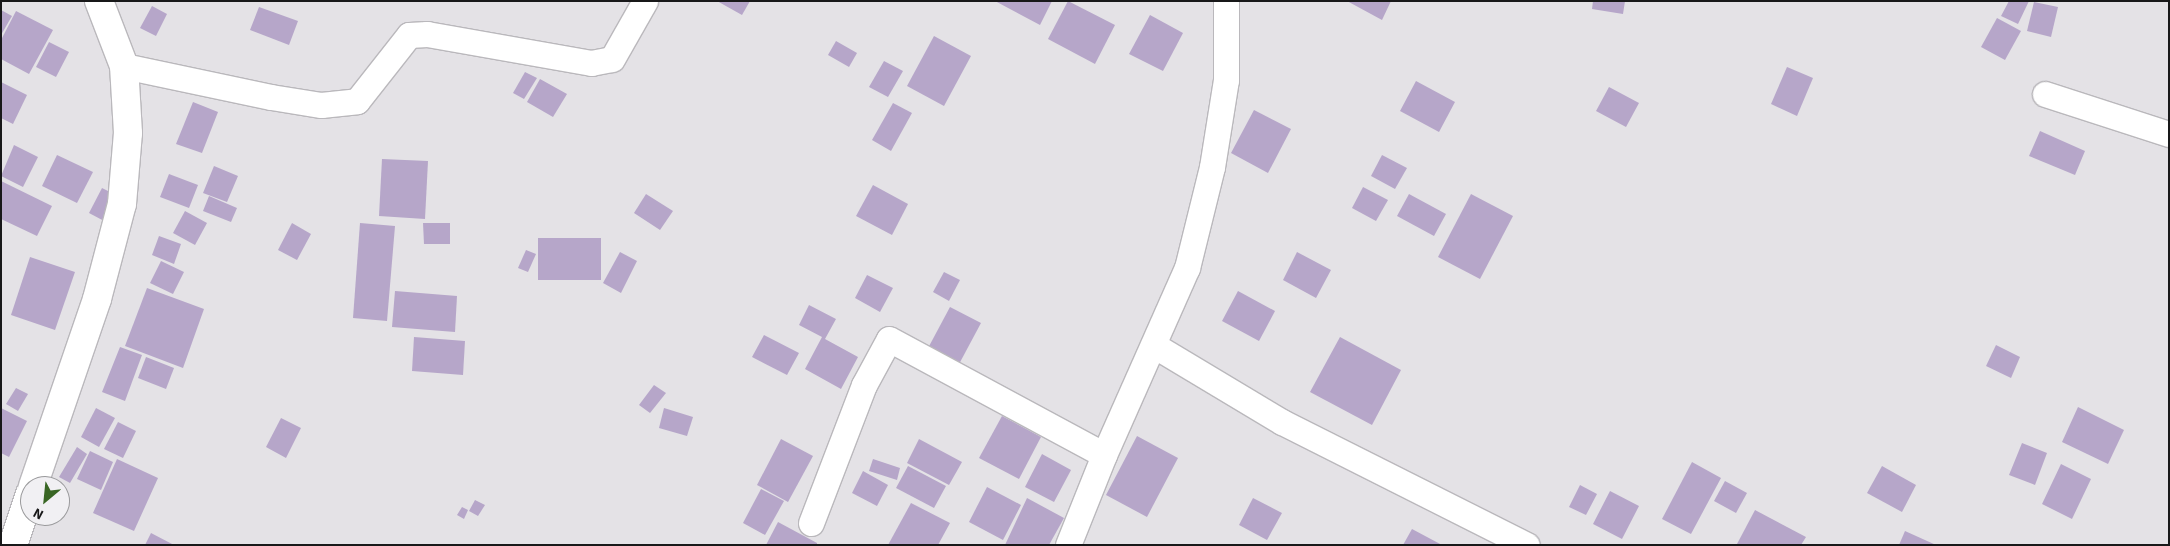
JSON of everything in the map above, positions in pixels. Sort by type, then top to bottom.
[{"type":"street","points":[[36,476],[97,299],[122,204],[128,133],[124,66],[99,1]]},
{"type":"street","points":[[124,66],[271,97],[321,105],[357,101],[409,35],[427,34],[591,62],[612,60],[646,1]]},
{"type":"street","points":[[1068,545],[1104,455],[1155,346],[1188,268],[1212,167],[1226,80],[1226,1]]},
{"type":"street","points":[[2045,94],[2169,134]]},
{"type":"street","points":[[811,522],[864,385],[889,339],[1104,455]]},
{"type":"street","points":[[1155,346],[1282,422],[1527,545]]},
{"type":"street","points":[[13,545],[20,524]]},
{"type":"building","points":[[717,1],[750,1],[742,15]]},
{"type":"building","points":[[995,1],[1052,1],[1040,25]]},
{"type":"building","points":[[1068,1],[1115,25],[1095,64],[1048,39]]},
{"type":"building","points":[[1347,1],[1391,1],[1382,20]]},
{"type":"building","points":[[1593,1],[1625,1],[1623,14],[1592,9]]},
{"type":"building","points":[[2009,1],[2029,1],[2018,24],[2001,16]]},
{"type":"building","points":[[2034,2],[2058,7],[2051,37],[2027,31]]},
{"type":"building","points":[[152,6],[167,14],[156,36],[140,28]]},
{"type":"building","points":[[259,7],[298,21],[289,45],[250,30]]},
{"type":"building","points":[[1,10],[12,16],[1,35]]},
{"type":"building","points":[[16,11],[53,30],[29,74],[1,59],[1,40]]},
{"type":"building","points":[[1150,15],[1183,33],[1163,71],[1129,54]]},
{"type":"building","points":[[1997,18],[2021,31],[2005,60],[1981,47]]},
{"type":"building","points":[[934,36],[971,56],[944,106],[907,86]]},
{"type":"building","points":[[836,41],[857,53],[849,67],[828,55]]},
{"type":"building","points":[[49,42],[69,52],[56,77],[36,67]]},
{"type":"building","points":[[884,61],[903,71],[888,97],[869,87]]},
{"type":"building","points":[[1787,67],[1813,78],[1797,116],[1771,104]]},
{"type":"building","points":[[525,72],[537,78],[524,99],[513,93]]},
{"type":"building","points":[[540,79],[567,94],[553,117],[527,102]]},
{"type":"building","points":[[1416,81],[1455,102],[1439,132],[1400,111]]},
{"type":"building","points":[[1,82],[27,95],[13,124],[1,118]]},
{"type":"building","points":[[1609,87],[1639,103],[1626,127],[1596,111]]},
{"type":"building","points":[[193,102],[218,112],[202,153],[176,144]]},
{"type":"building","points":[[893,103],[912,113],[891,151],[872,140]]},
{"type":"building","points":[[1254,110],[1291,129],[1268,173],[1231,153]]},
{"type":"building","points":[[2040,131],[2085,151],[2075,175],[2029,156]]},
{"type":"building","points":[[14,145],[38,157],[23,187],[1,176]]},
{"type":"building","points":[[57,155],[93,172],[77,203],[42,186]]},
{"type":"building","points":[[1382,155],[1407,168],[1395,189],[1371,176]]},
{"type":"building","points":[[382,159],[428,161],[425,219],[379,216]]},
{"type":"building","points":[[214,166],[238,176],[227,202],[203,193]]},
{"type":"building","points":[[169,174],[198,185],[189,208],[160,197]]},
{"type":"building","points":[[1,181],[52,206],[37,236],[1,219]]},
{"type":"building","points":[[873,185],[908,204],[892,235],[856,216]]},
{"type":"building","points":[[1363,187],[1388,200],[1376,221],[1352,208]]},
{"type":"building","points":[[102,188],[118,196],[106,222],[89,213]]},
{"type":"building","points":[[646,194],[673,211],[660,230],[634,213]]},
{"type":"building","points":[[1409,194],[1446,214],[1434,236],[1397,216]]},
{"type":"building","points":[[1471,194],[1513,216],[1480,279],[1438,257]]},
{"type":"building","points":[[209,196],[237,208],[231,222],[203,211]]},
{"type":"building","points":[[185,211],[207,223],[195,245],[173,233]]},
{"type":"building","points":[[292,223],[311,234],[297,260],[278,250]]},
{"type":"building","points":[[360,223],[395,226],[387,321],[353,318]]},
{"type":"building","points":[[423,223],[450,223],[450,244],[424,244]]},
{"type":"building","points":[[159,236],[181,244],[174,264],[152,255]]},
{"type":"building","points":[[538,238],[601,238],[601,280],[538,280]]},
{"type":"building","points":[[526,250],[536,254],[528,272],[518,268]]},
{"type":"building","points":[[620,252],[637,261],[621,293],[603,283]]},
{"type":"building","points":[[1297,252],[1331,270],[1316,298],[1283,280]]},
{"type":"building","points":[[30,257],[75,272],[55,330],[11,315]]},
{"type":"building","points":[[161,261],[184,272],[173,294],[150,283]]},
{"type":"building","points":[[944,272],[960,280],[949,301],[933,292]]},
{"type":"building","points":[[867,275],[893,288],[880,312],[855,298]]},
{"type":"building","points":[[147,288],[204,309],[183,368],[125,346]]},
{"type":"building","points":[[395,291],[457,296],[455,332],[392,327]]},
{"type":"building","points":[[1238,291],[1275,311],[1259,341],[1222,321]]},
{"type":"building","points":[[809,305],[836,319],[825,339],[858,357],[841,389],[805,369],[822,337],[799,325]]},
{"type":"building","points":[[950,307],[981,323],[958,366],[927,350]]},
{"type":"building","points":[[764,335],[799,353],[787,375],[752,357]]},
{"type":"building","points":[[414,337],[465,341],[463,375],[412,371]]},
{"type":"building","points":[[1340,337],[1401,370],[1372,425],[1310,392]]},
{"type":"building","points":[[1996,345],[2020,357],[2011,378],[1986,366]]},
{"type":"building","points":[[120,347],[142,355],[125,401],[102,392]]},
{"type":"building","points":[[146,357],[174,368],[166,389],[138,378]]},
{"type":"building","points":[[654,385],[666,393],[650,413],[639,405]]},
{"type":"building","points":[[16,388],[28,394],[18,411],[6,404]]},
{"type":"building","points":[[2078,407],[2124,430],[2108,464],[2062,442]]},
{"type":"building","points":[[1,408],[27,421],[9,457],[1,453]]},
{"type":"building","points":[[96,408],[115,418],[99,447],[81,437]]},
{"type":"building","points":[[664,408],[693,417],[687,436],[659,428]]},
{"type":"building","points":[[1002,416],[1041,437],[1019,479],[979,458]]},
{"type":"building","points":[[281,418],[301,428],[286,458],[266,447]]},
{"type":"building","points":[[118,422],[136,431],[123,458],[104,449]]},
{"type":"building","points":[[1137,436],[1178,458],[1147,517],[1106,495]]},
{"type":"building","points":[[781,439],[813,456],[788,502],[757,485]]},
{"type":"building","points":[[919,439],[962,462],[949,485],[907,463]]},
{"type":"building","points":[[2022,443],[2047,453],[2035,485],[2009,475]]},
{"type":"building","points":[[77,447],[87,454],[70,483],[70,476],[60,476]]},
{"type":"building","points":[[90,451],[113,462],[101,490],[77,479]]},
{"type":"building","points":[[1042,454],[1071,470],[1054,502],[1025,487]]},
{"type":"building","points":[[117,459],[158,478],[134,531],[93,513]]},
{"type":"building","points":[[873,459],[900,468],[897,480],[869,471]]},
{"type":"building","points":[[1692,462],[1721,478],[1691,534],[1662,519]]},
{"type":"building","points":[[2061,464],[2091,479],[2072,519],[2042,504]]},
{"type":"building","points":[[908,466],[946,486],[934,508],[896,488]]},
{"type":"building","points":[[1882,466],[1916,485],[1902,512],[1867,493]]},
{"type":"building","points":[[863,471],[888,485],[877,506],[852,493]]},
{"type":"building","points":[[1725,481],[1747,493],[1736,513],[1714,501]]},
{"type":"building","points":[[1580,485],[1597,494],[1586,515],[1569,507]]},
{"type":"building","points":[[987,487],[1021,505],[1003,540],[969,522]]},
{"type":"building","points":[[761,489],[784,501],[765,535],[743,523]]},
{"type":"building","points":[[1610,491],[1639,506],[1622,539],[1593,524]]},
{"type":"building","points":[[1027,498],[1064,518],[1049,545],[1005,545]]},
{"type":"building","points":[[1253,498],[1282,513],[1267,540],[1239,525]]},
{"type":"building","points":[[475,500],[485,505],[478,516],[469,511]]},
{"type":"building","points":[[911,503],[950,523],[938,545],[888,545]]},
{"type":"building","points":[[462,507],[468,510],[464,519],[457,515]]},
{"type":"building","points":[[1755,510],[1806,537],[1801,545],[1737,544]]},
{"type":"building","points":[[778,522],[817,543],[817,545],[766,545]]},
{"type":"building","points":[[1412,529],[1442,545],[1403,545]]},
{"type":"building","points":[[1905,531],[1936,545],[1899,545]]},
{"type":"building","points":[[151,533],[174,545],[145,545]]}]
